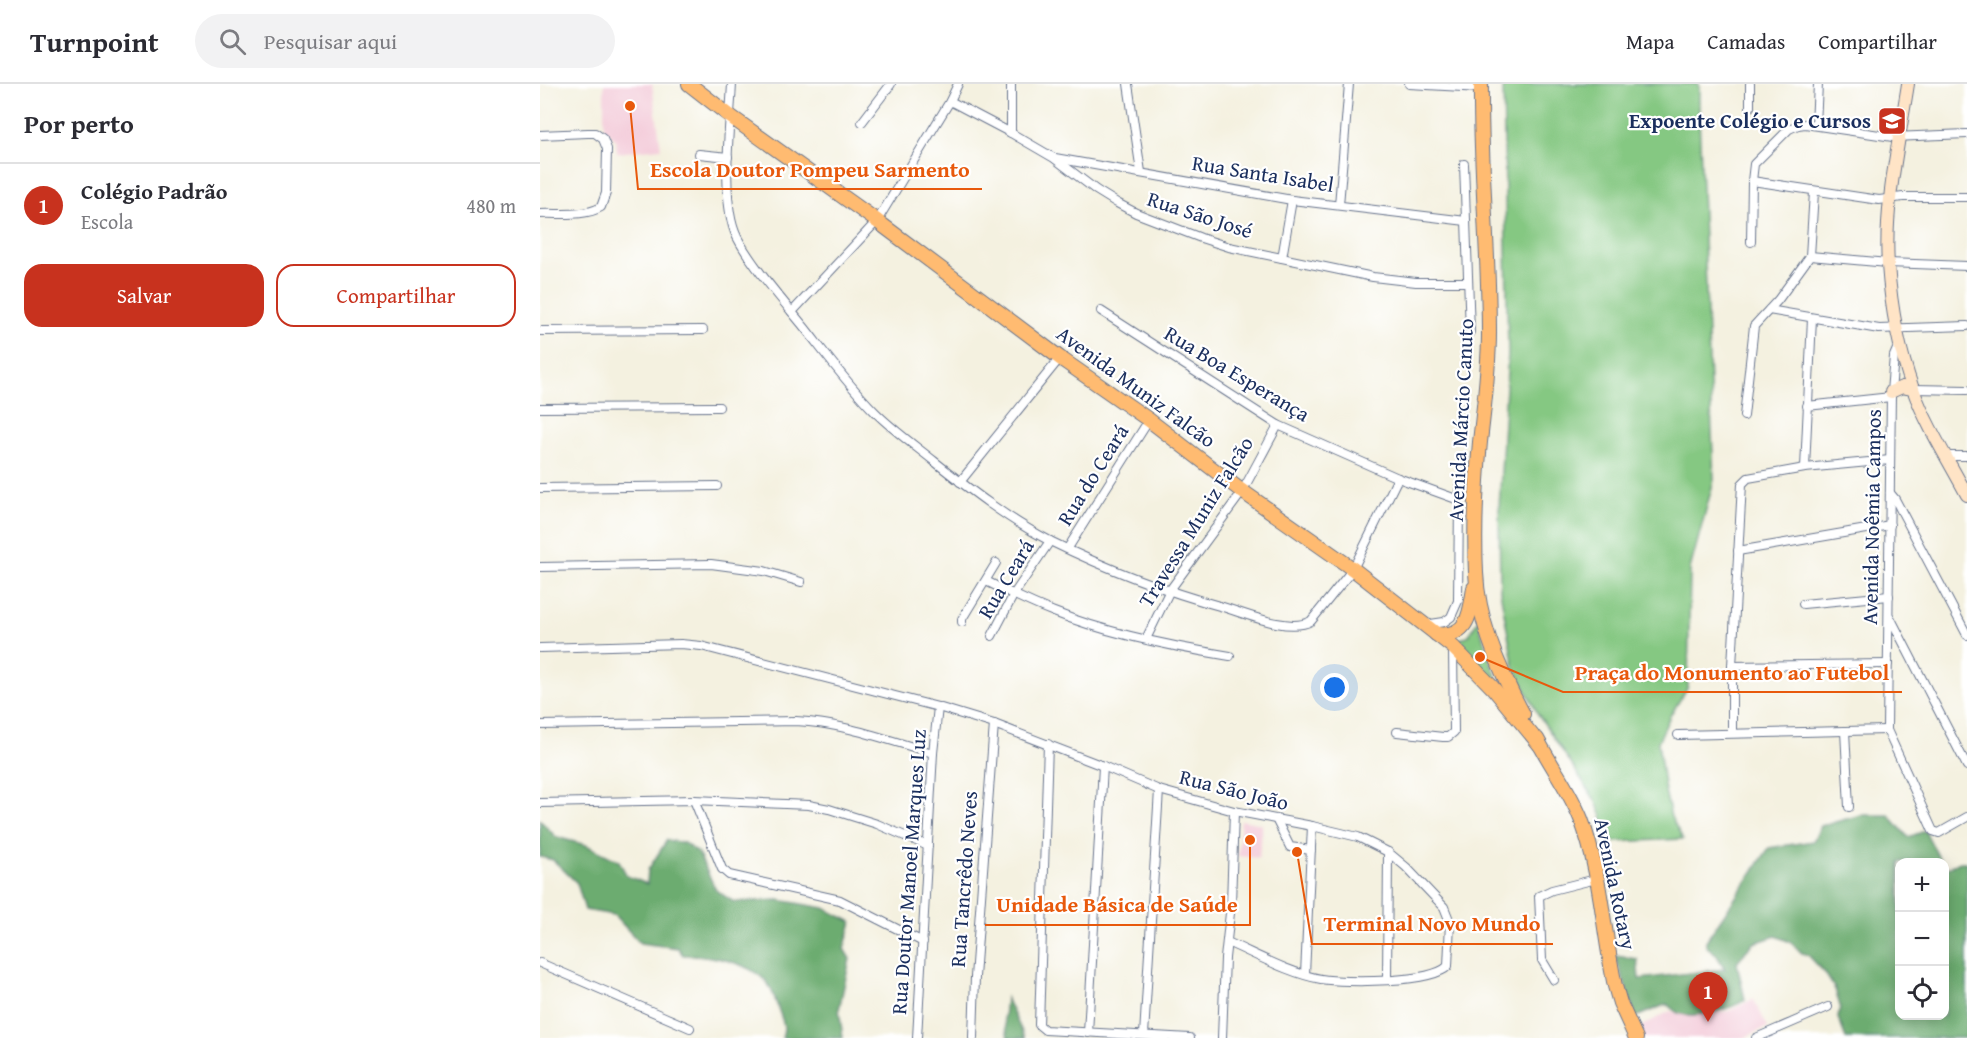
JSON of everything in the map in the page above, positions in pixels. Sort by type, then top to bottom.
[{"type":"main road","name":"Avenida Muniz Falcão","points":[[689,84],[1060,358],[1149,420],[1242,492],[1353,569],[1453,647],[1493,688],[1540,745]]},
{"type":"main road","name":"Avenida Márcio Canuto","points":[[1481,86],[1489,333],[1488,386],[1480,443],[1477,494],[1476,574],[1490,641],[1514,697],[1540,745]]},
{"type":"main road","points":[[1436,634],[1456,632],[1462,629],[1470,615],[1476,574]]},
{"type":"main road","name":"Avenida Rotary","points":[[1540,745],[1582,821],[1596,879],[1620,1003],[1636,1038]]},
{"type":"street","points":[[732,84],[728,157],[729,210],[732,224],[746,252],[853,388],[876,413],[960,482],[1027,528],[1050,541],[1201,601],[1280,623],[1301,625],[1311,621],[1353,569],[1398,478]]},
{"type":"street","points":[[862,122],[891,84]]},
{"type":"street","points":[[792,312],[877,221],[958,84]]},
{"type":"street","points":[[1011,84],[1011,133]]},
{"type":"street","points":[[1128,84],[1141,172]]},
{"type":"street","points":[[1340,205],[1349,84]]},
{"type":"street","points":[[1409,84],[1481,86]]},
{"type":"street","points":[[1750,84],[1750,107]]},
{"type":"street","points":[[1816,125],[1818,84]]},
{"type":"street","points":[[1908,84],[1891,199],[1888,263],[1897,328],[1913,389],[1967,495]]},
{"type":"street","name":"Rua São José","points":[[950,101],[1054,158],[1096,190],[1136,213],[1229,247],[1389,279],[1416,282],[1468,282]]},
{"type":"street","points":[[1751,242],[1754,164],[1790,129],[1798,125],[1816,125],[1893,136],[1967,134]]},
{"type":"street","points":[[540,135],[595,134],[603,139],[607,149],[606,194],[601,207],[578,213],[540,214]]},
{"type":"street","points":[[699,154],[728,157]]},
{"type":"street","name":"Rua Santa Isabel","points":[[1054,158],[1293,200],[1466,221]]},
{"type":"street","points":[[1464,164],[1470,332]]},
{"type":"street","points":[[1752,182],[1879,200],[1904,197],[1967,197]]},
{"type":"street","points":[[1744,416],[1753,331],[1757,321],[1769,310],[1810,256],[1814,192]]},
{"type":"street","points":[[1282,258],[1293,200]]},
{"type":"street","points":[[1810,256],[1888,263],[1967,266]]},
{"type":"street","points":[[1769,310],[1879,329],[1967,326]]},
{"type":"street","name":"Rua Boa Esperança","points":[[1101,311],[1278,425],[1398,478],[1459,500]]},
{"type":"street","points":[[1805,468],[1812,318]]},
{"type":"street","points":[[540,331],[703,330]]},
{"type":"street","name":"Avenida Noêmia Campos","points":[[1887,730],[1891,395],[1894,356],[1900,342]]},
{"type":"street","points":[[960,482],[992,446],[1060,358]]},
{"type":"street","points":[[1807,406],[1891,395],[1902,387],[1967,390]]},
{"type":"street","points":[[540,408],[719,407]]},
{"type":"street","name":"Rua do Ceará","points":[[1068,548],[1149,420]]},
{"type":"street","name":"Travessa Muniz Falcão","points":[[1146,639],[1170,590],[1242,492],[1278,425]]},
{"type":"street","points":[[1946,456],[1967,456]]},
{"type":"street","points":[[1732,733],[1732,666],[1742,484],[1745,480],[1805,468],[1890,460]]},
{"type":"street","points":[[1424,626],[1444,622],[1451,617],[1458,601],[1459,500],[1462,474]]},
{"type":"street","points":[[540,489],[717,486]]},
{"type":"street","points":[[1890,493],[1967,635]]},
{"type":"street","points":[[1738,551],[1890,525]]},
{"type":"street","name":"Rua Ceará","points":[[992,636],[1014,594],[1050,541]]},
{"type":"street","points":[[962,622],[996,563]]},
{"type":"street","points":[[540,567],[711,564],[764,572],[801,582]]},
{"type":"street","points":[[986,581],[1079,621],[1146,639],[1230,656]]},
{"type":"street","points":[[1803,604],[1889,596]]},
{"type":"street","points":[[1889,614],[1967,766]]},
{"type":"street","points":[[1888,647],[1902,641]]},
{"type":"street","name":"Rua São João","points":[[540,648],[681,644],[701,646],[938,707],[994,724],[1159,790],[1234,811],[1358,837],[1388,852],[1406,867],[1447,910],[1450,922],[1448,966],[1445,969],[1425,976],[1387,980]]},
{"type":"street","points":[[1397,732],[1448,737],[1454,732],[1453,647]]},
{"type":"street","points":[[1732,666],[1888,664]]},
{"type":"street","name":"Rua Doutor Manoel Marques Luz","points":[[917,1038],[933,753],[938,707]]},
{"type":"street","points":[[540,725],[817,722],[839,726],[933,753]]},
{"type":"street","name":"Rua Tancrêdo Neves","points":[[973,1038],[975,977],[994,724]]},
{"type":"street","points":[[1678,735],[1887,730],[1933,831],[1939,833],[1967,817]]},
{"type":"street","points":[[1845,731],[1849,807]]},
{"type":"street","points":[[1048,744],[1038,1021],[1042,1029],[1190,1038]]},
{"type":"street","points":[[1088,1032],[1103,766]]},
{"type":"street","points":[[1144,1035],[1159,790]]},
{"type":"street","points":[[540,803],[694,800],[809,805],[877,824],[928,846]]},
{"type":"street","points":[[694,800],[722,869],[729,875],[840,900],[923,942]]},
{"type":"street","points":[[1222,1038],[1231,904],[1234,811]]},
{"type":"street","points":[[1276,819],[1290,847],[1311,850]]},
{"type":"street","points":[[1305,974],[1312,826]]},
{"type":"street","points":[[1227,942],[1292,970],[1323,980],[1387,980],[1388,852]]},
{"type":"street","points":[[1554,980],[1542,960],[1539,896],[1552,890],[1596,879]]},
{"type":"street","points":[[540,963],[690,1028]]},
{"type":"street","points":[[1756,1038],[1828,1007]]},
{"type":"shaded area","points":[[604,84],[652,84],[661,148],[617,153],[616,140],[604,128]]},
{"type":"shaded area","points":[[1241,820],[1262,824],[1259,858],[1238,856]]},
{"type":"shaded area","points":[[1753,999],[1768,1027],[1743,1038],[1643,1038],[1638,1028],[1670,1011],[1686,1016],[1729,1011]]},
{"type":"green space","points":[[1503,84],[1699,84],[1714,480],[1690,569],[1688,687],[1671,714],[1658,742],[1671,817],[1683,839],[1613,842],[1595,800],[1538,714],[1514,667],[1500,591],[1499,508],[1508,353]]},
{"type":"green space","points":[[1478,620],[1502,691],[1453,643],[1469,635]]},
{"type":"green space","points":[[1861,815],[1889,815],[1908,837],[1925,831],[1939,858],[1895,858],[1895,1020],[1949,1020],[1949,867],[1960,862],[1967,862],[1967,1038],[1846,1038],[1838,1018],[1840,1006],[1835,989],[1825,973],[1808,955],[1802,953],[1790,942],[1776,936],[1754,943],[1737,963],[1745,1000],[1722,1010],[1693,1015],[1678,1013],[1667,1004],[1636,1017],[1615,956],[1637,959],[1639,979],[1725,969],[1716,954],[1706,946],[1706,941],[1769,848],[1813,841],[1821,826]]},
{"type":"green space","points":[[540,820],[556,837],[586,845],[619,861],[627,876],[647,884],[648,870],[667,840],[684,843],[698,853],[716,890],[734,902],[779,900],[824,908],[852,922],[844,949],[850,959],[839,1009],[843,1038],[782,1038],[784,1024],[774,995],[766,981],[758,974],[727,960],[683,955],[678,948],[640,943],[614,915],[585,910],[577,883],[553,860],[540,857]]},
{"type":"green space","points":[[1006,998],[1025,1038],[1008,1038],[1004,1018]]},
{"type":"place","name":"Escola Doutor Pompeu Sarmento","points":[[630,106]]},
{"type":"place","name":"Expoente Colégio e Cursos","points":[[1892,121]]},
{"type":"place","name":"Praça do Monumento ao Futebol","points":[[1480,657]]},
{"type":"place","name":"Unidade Básica de Saúde","points":[[1250,840]]},
{"type":"place","name":"Terminal Novo Mundo","points":[[1297,852]]},
{"type":"place","name":"Colégio Padrão","points":[[1708,1022]]}]
